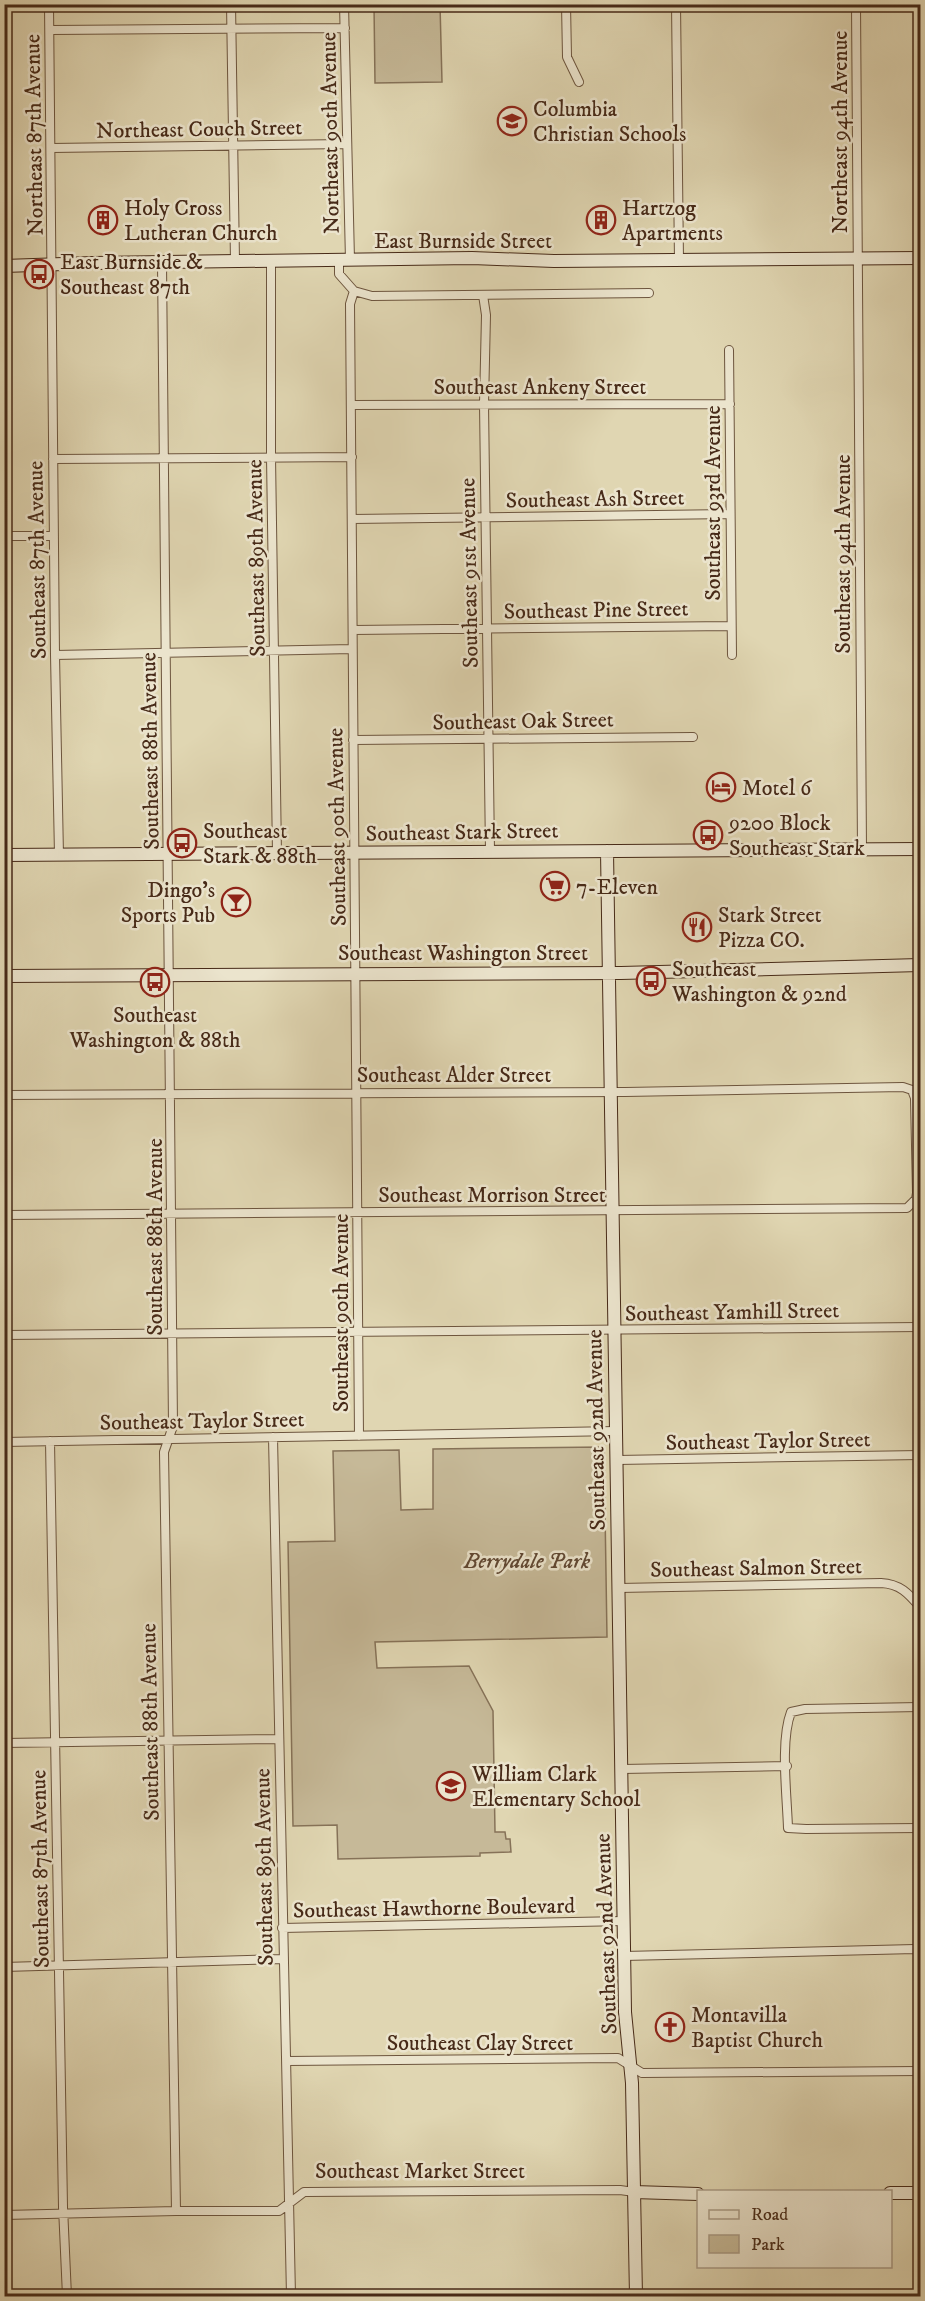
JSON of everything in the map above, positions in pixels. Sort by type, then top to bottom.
[{"type":"street","name":"Northeast 87th Avenue","points":[[50,4],[52,265]]},
{"type":"street","points":[[231,4],[235,261]]},
{"type":"street","name":"Northeast 90th Avenue","points":[[344,4],[346,144],[344,260]]},
{"type":"street","points":[[566,4],[567,57],[579,81]]},
{"type":"street","points":[[676,4],[679,260]]},
{"type":"street","name":"Northeast 94th Avenue","points":[[856,4],[858,259]]},
{"type":"street","points":[[50,30],[345,28]]},
{"type":"street","name":"Northeast Couch Street","points":[[51,148],[346,144]]},
{"type":"street","name":"East Burnside Street","points":[[4,266],[472,258],[554,261],[921,258]]},
{"type":"street","name":"Southeast 94th Avenue","points":[[858,259],[862,849]]},
{"type":"street","points":[[344,260],[339,274],[354,291],[372,296],[649,293]]},
{"type":"street","name":"Southeast 89th Avenue","points":[[272,261],[271,457],[277,854]]},
{"type":"street","name":"Southeast 88th Avenue","points":[[162,262],[173,1426],[164,1452],[176,2211]]},
{"type":"street","name":"Southeast 87th Avenue","points":[[52,265],[55,655],[60,855]]},
{"type":"street","name":"Southeast 90th Avenue","points":[[354,291],[350,304],[359,1436]]},
{"type":"street","name":"Southeast 91st Avenue","points":[[483,295],[486,315],[484,404],[489,852]]},
{"type":"street","name":"Southeast 93rd Avenue","points":[[729,350],[732,656]]},
{"type":"street","name":"Southeast Ankeny Street","points":[[351,405],[730,404]]},
{"type":"street","points":[[53,459],[352,457]]},
{"type":"street","name":"Southeast Ash Street","points":[[352,519],[730,514]]},
{"type":"street","points":[[4,536],[54,536]]},
{"type":"street","name":"Southeast Pine Street","points":[[353,630],[732,626]]},
{"type":"street","points":[[55,655],[352,649]]},
{"type":"street","name":"Southeast Oak Street","points":[[353,740],[693,736]]},
{"type":"street","name":"Southeast Stark Street","points":[[4,855],[921,849]]},
{"type":"street","name":"Southeast 92nd Avenue","points":[[607,850],[625,2012],[631,2066],[636,2296]]},
{"type":"street","name":"Southeast Washington Street","points":[[4,976],[609,973],[921,965]]},
{"type":"street","name":"Southeast Alder Street","points":[[4,1095],[903,1087],[912,1090],[915,1098],[917,1195],[913,1204],[908,1208]]},
{"type":"street","name":"Southeast Morrison Street","points":[[4,1215],[908,1208]]},
{"type":"street","name":"Southeast Yamhill Street","points":[[4,1335],[921,1327]]},
{"type":"street","name":"Southeast Taylor Street","points":[[4,1442],[616,1431]]},
{"type":"street","name":"Southeast 89th Avenue","points":[[273,1437],[291,2296]]},
{"type":"street","name":"Southeast 87th Avenue","points":[[50,1441],[67,2296]]},
{"type":"street","name":"Southeast Taylor Street","points":[[617,1460],[921,1455]]},
{"type":"street","name":"Southeast Salmon Street","points":[[619,1588],[894,1584],[903,1588],[921,1607]]},
{"type":"street","points":[[921,1707],[805,1709],[791,1712],[787,1724],[786,1766],[789,1828],[921,1828]]},
{"type":"street","points":[[4,1743],[278,1738]]},
{"type":"street","points":[[622,1769],[786,1766]]},
{"type":"street","name":"Southeast Hawthorne Boulevard","points":[[282,1928],[624,1921]]},
{"type":"street","points":[[624,1956],[915,1949],[921,1952]]},
{"type":"street","points":[[4,1967],[283,1959]]},
{"type":"street","name":"Southeast Clay Street","points":[[287,2061],[618,2058],[642,2073],[921,2071]]},
{"type":"street","name":"Southeast Market Street","points":[[4,2215],[279,2211],[304,2192],[620,2190],[697,2194]]},
{"type":"street","points":[[892,2193],[921,2193]]},
{"type":"green space","points":[[374,5],[440,5],[442,82],[375,83]]},
{"type":"green space","name":"Berrydale Park","points":[[604,1447],[607,1637],[375,1642],[377,1668],[469,1666],[493,1711],[495,1832],[505,1832],[506,1839],[510,1839],[511,1852],[480,1853],[480,1856],[338,1859],[337,1825],[293,1826],[288,1542],[335,1541],[333,1451],[399,1450],[401,1510],[433,1509],[433,1449]]},
{"type":"place","name":"Columbia Christian Schools","points":[[512,121]]},
{"type":"place","name":"Holy Cross Lutheran Church","points":[[103,220]]},
{"type":"place","name":"Hartzog Apartments","points":[[601,220]]},
{"type":"place","name":"East Burnside & Southeast 87th","points":[[39,274]]},
{"type":"place","name":"Motel 6","points":[[721,787]]},
{"type":"place","name":"9200 Block Southeast Stark","points":[[708,835]]},
{"type":"place","name":"Southeast Stark & 88th","points":[[182,843]]},
{"type":"place","name":"7-Eleven","points":[[555,886]]},
{"type":"place","name":"Dingo's Sports Pub","points":[[236,902]]},
{"type":"place","name":"Stark Street Pizza CO.","points":[[697,927]]},
{"type":"place","name":"Southeast Washington & 92nd","points":[[651,981]]},
{"type":"place","name":"Southeast Washington & 88th","points":[[155,982]]},
{"type":"place","name":"William Clark Elementary School","points":[[451,1786]]},
{"type":"place","name":"Montavilla Baptist Church","points":[[670,2027]]}]
